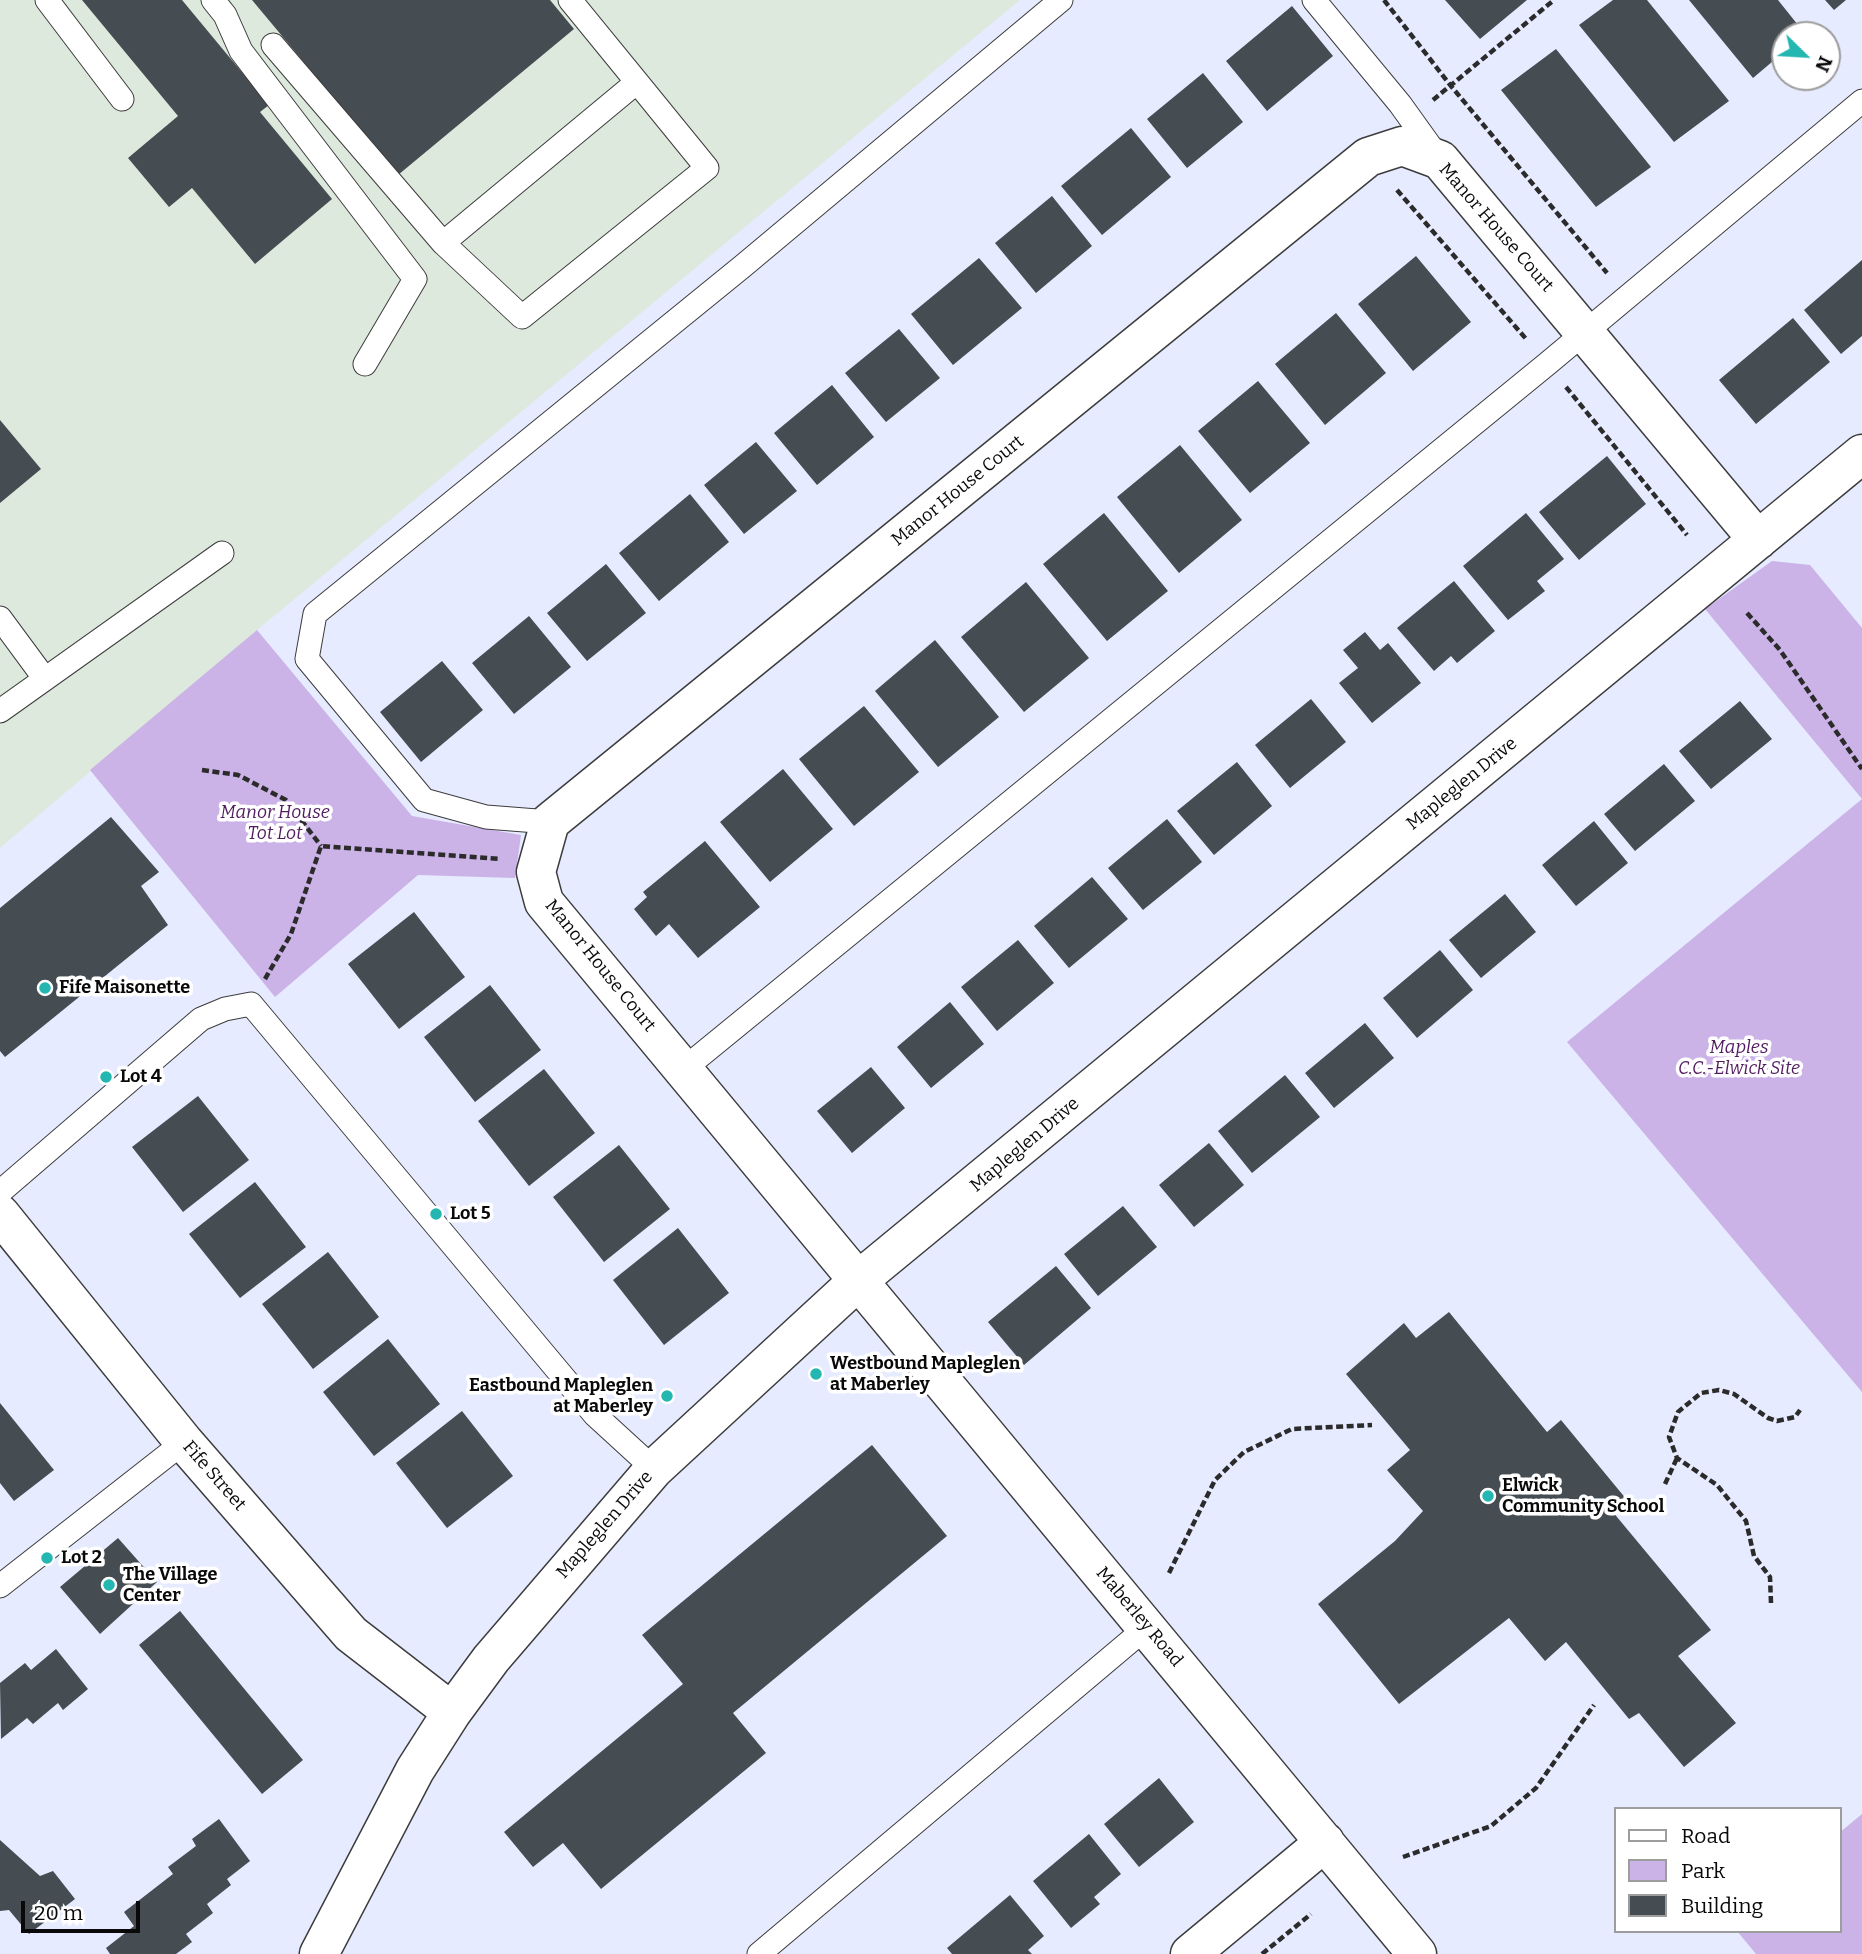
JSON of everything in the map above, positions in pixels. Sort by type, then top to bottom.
[{"type":"street","name":"Manor House Court","points":[[860,1279],[544,902],[536,872],[550,822],[1368,157],[1402,146],[1440,160],[1758,540]]},
{"type":"street","name":"Mapleglen Drive","points":[[323,1953],[415,1770],[452,1712],[491,1659],[654,1469],[860,1279],[1862,454]]},
{"type":"street","name":"Fife Street","points":[[0,1214],[184,1442],[351,1634],[452,1712]]},
{"type":"street","name":"Maberley Road","points":[[860,1279],[1417,1954]]},
{"type":"street","points":[[1190,1954],[1325,1842]]},
{"type":"lane","points":[[47,0],[122,99]]},
{"type":"lane","points":[[213,0],[225,15],[241,51],[415,279],[365,364]]},
{"type":"lane","points":[[273,45],[443,243],[522,317],[707,168],[570,0]]},
{"type":"lane","points":[[550,822],[486,817],[424,800],[307,659],[315,614],[743,266],[1061,0]]},
{"type":"lane","points":[[1314,0],[1410,117],[1440,160]]},
{"type":"lane","points":[[443,243],[637,82]]},
{"type":"lane","points":[[685,1068],[1862,102]]},
{"type":"lane","points":[[0,711],[222,553]]},
{"type":"lane","points":[[0,618],[45,679]]},
{"type":"lane","points":[[0,1192],[201,1019],[225,1009],[251,1004],[596,1415],[654,1469]]},
{"type":"lane","points":[[0,1586],[184,1442]]},
{"type":"lane","points":[[760,1954],[1147,1627]]},
{"type":"path","points":[[1384,0],[1451,86],[1627,297]]},
{"type":"path","points":[[1410,117],[1554,0]]},
{"type":"path","points":[[1747,613],[1780,650],[1862,769]]},
{"type":"path","points":[[202,770],[238,775],[286,800],[321,846],[539,862]]},
{"type":"path","points":[[251,1004],[291,934],[321,846]]},
{"type":"path","points":[[1771,1604],[1770,1577],[1754,1556],[1746,1521],[1717,1485],[1677,1458],[1671,1448],[1671,1424],[1678,1412],[1701,1393],[1719,1390],[1734,1394],[1768,1418],[1777,1421],[1795,1417],[1800,1410]]},
{"type":"path","points":[[1169,1573],[1215,1480],[1244,1452],[1292,1429],[1372,1425]]},
{"type":"path","points":[[1665,1484],[1677,1458]]},
{"type":"path","points":[[1403,1857],[1491,1826],[1536,1788],[1594,1705]]},
{"type":"path","points":[[1262,1954],[1311,1914]]},
{"type":"shaded area","points":[[0,0],[1020,0],[257,630],[0,848]]},
{"type":"green space","points":[[1772,561],[1810,565],[1862,628],[1862,799],[1705,609]]},
{"type":"green space","name":"Manor House Tot Lot","points":[[257,630],[412,816],[521,835],[515,878],[418,875],[275,997],[90,770]]},
{"type":"green space","name":"Maples C.C.-Elwick Site","points":[[1862,799],[1862,1392],[1567,1042]]},
{"type":"green space","points":[[1862,1814],[1862,1954],[1756,1954],[1739,1933],[1841,1933],[1841,1831]]},
{"type":"building","points":[[82,0],[182,0],[269,105],[260,112],[332,199],[255,264],[192,188],[169,207],[128,158],[178,116]]},
{"type":"building","points":[[252,0],[550,0],[574,29],[398,175]]},
{"type":"building","points":[[1445,0],[1527,0],[1480,39]]},
{"type":"building","points":[[1613,0],[1647,0],[1729,101],[1674,142],[1579,25]]},
{"type":"building","points":[[1689,0],[1778,0],[1795,21],[1771,21],[1771,63],[1753,78]]},
{"type":"building","points":[[1825,0],[1846,0],[1834,10]]},
{"type":"building","points":[[1292,6],[1333,56],[1267,111],[1226,61]]},
{"type":"building","points":[[1556,49],[1651,167],[1596,207],[1501,90]]},
{"type":"building","points":[[1203,73],[1243,122],[1187,168],[1147,119]]},
{"type":"building","points":[[1131,128],[1171,177],[1102,235],[1061,186]]},
{"type":"building","points":[[1052,196],[1092,246],[1036,293],[995,243]]},
{"type":"building","points":[[1416,256],[1471,322],[1413,371],[1358,304]]},
{"type":"building","points":[[979,258],[1022,308],[953,365],[911,314]]},
{"type":"building","points":[[1862,260],[1862,336],[1841,354],[1804,310]]},
{"type":"building","points":[[1336,313],[1386,373],[1325,425],[1275,364]]},
{"type":"building","points":[[1793,318],[1830,362],[1756,424],[1719,380]]},
{"type":"building","points":[[899,329],[940,378],[886,422],[845,373]]},
{"type":"building","points":[[1258,381],[1310,443],[1250,493],[1198,431]]},
{"type":"building","points":[[832,385],[874,437],[817,485],[774,433]]},
{"type":"building","points":[[0,420],[41,469],[0,503]]},
{"type":"building","points":[[756,442],[797,491],[744,534],[704,485]]},
{"type":"building","points":[[1180,445],[1242,520],[1179,573],[1117,497]]},
{"type":"building","points":[[1607,456],[1646,504],[1579,560],[1539,512]]},
{"type":"building","points":[[690,494],[729,542],[659,601],[619,553]]},
{"type":"building","points":[[1104,513],[1168,591],[1107,641],[1043,564]]},
{"type":"building","points":[[1526,513],[1564,559],[1537,581],[1545,591],[1508,620],[1463,566]]},
{"type":"building","points":[[606,564],[646,613],[587,661],[547,613]]},
{"type":"building","points":[[1454,581],[1495,631],[1457,663],[1451,656],[1434,671],[1397,628]]},
{"type":"building","points":[[1026,582],[1089,658],[1024,712],[961,637]]},
{"type":"building","points":[[529,616],[571,667],[514,714],[472,663]]},
{"type":"building","points":[[1365,632],[1380,650],[1388,643],[1421,683],[1372,723],[1339,683],[1358,668],[1343,650]]},
{"type":"building","points":[[935,640],[999,717],[938,767],[875,691]]},
{"type":"building","points":[[442,661],[483,710],[421,762],[380,712]]},
{"type":"building","points":[[1311,699],[1346,742],[1290,788],[1255,745]]},
{"type":"building","points":[[1740,701],[1772,739],[1711,789],[1679,751]]},
{"type":"building","points":[[864,706],[919,772],[854,826],[799,759]]},
{"type":"building","points":[[1237,762],[1272,806],[1214,855],[1177,811]]},
{"type":"building","points":[[1664,764],[1695,801],[1635,851],[1604,814]]},
{"type":"building","points":[[783,769],[833,829],[770,882],[720,822]]},
{"type":"building","name":"Fife Maisonette","points":[[111,817],[159,872],[141,886],[168,925],[5,1057],[0,1051],[0,908]]},
{"type":"building","points":[[1167,819],[1202,862],[1143,910],[1108,868]]},
{"type":"building","points":[[1594,821],[1628,863],[1576,906],[1542,865]]},
{"type":"building","points":[[705,841],[760,907],[698,958],[669,924],[656,936],[634,909],[647,897],[643,892]]},
{"type":"building","points":[[1092,877],[1128,919],[1069,968],[1034,926]]},
{"type":"building","points":[[1505,894],[1536,932],[1481,978],[1449,940]]},
{"type":"building","points":[[414,912],[465,977],[399,1029],[348,964]]},
{"type":"building","points":[[1018,940],[1054,983],[997,1031],[961,987]]},
{"type":"building","points":[[1440,950],[1473,990],[1417,1038],[1383,998]]},
{"type":"building","points":[[490,985],[541,1050],[475,1102],[424,1037]]},
{"type":"building","points":[[950,1002],[984,1044],[931,1088],[897,1047]]},
{"type":"building","points":[[1365,1023],[1394,1058],[1334,1108],[1305,1073]]},
{"type":"building","points":[[871,1067],[905,1108],[852,1153],[817,1111]]},
{"type":"building","points":[[544,1069],[595,1133],[529,1186],[478,1121]]},
{"type":"building","points":[[1285,1075],[1320,1117],[1252,1173],[1218,1131]]},
{"type":"building","points":[[198,1096],[249,1160],[183,1212],[132,1147]]},
{"type":"building","points":[[1209,1143],[1244,1185],[1194,1227],[1159,1185]]},
{"type":"building","points":[[619,1145],[670,1209],[604,1262],[553,1197]]},
{"type":"building","points":[[255,1182],[306,1247],[240,1298],[189,1234]]},
{"type":"building","points":[[1123,1206],[1157,1247],[1098,1296],[1064,1254]]},
{"type":"building","points":[[678,1228],[729,1293],[664,1345],[613,1280]]},
{"type":"building","points":[[328,1252],[379,1317],[313,1369],[262,1304]]},
{"type":"building","points":[[1056,1266],[1091,1308],[1024,1365],[988,1322]]},
{"type":"building","points":[[1449,1312],[1547,1432],[1561,1420],[1627,1500],[1612,1511],[1711,1630],[1678,1656],[1736,1723],[1684,1767],[1639,1713],[1629,1719],[1566,1642],[1545,1661],[1509,1618],[1399,1704],[1318,1604],[1395,1541],[1423,1511],[1387,1470],[1410,1450],[1346,1374],[1404,1323],[1416,1338]]},
{"type":"building","points":[[388,1339],[440,1404],[374,1456],[323,1392]]},
{"type":"building","points":[[0,1403],[54,1470],[14,1501],[0,1483]]},
{"type":"building","points":[[462,1411],[513,1476],[447,1528],[396,1463]]},
{"type":"building","points":[[872,1445],[947,1536],[733,1713],[766,1753],[601,1889],[563,1843],[533,1867],[504,1832],[683,1684],[642,1635]]},
{"type":"building","name":"The Village Center","points":[[118,1538],[157,1582],[100,1634],[60,1587]]},
{"type":"building","points":[[180,1611],[303,1760],[262,1794],[139,1645]]},
{"type":"building","points":[[56,1649],[88,1689],[63,1710],[58,1703],[33,1724],[27,1718],[1,1739],[0,1683],[25,1663],[31,1670]]},
{"type":"building","points":[[1159,1778],[1194,1822],[1139,1867],[1104,1824]]},
{"type":"building","points":[[219,1819],[250,1861],[227,1879],[231,1885],[207,1904],[213,1913],[186,1934],[192,1942],[176,1954],[110,1954],[106,1948],[134,1926],[124,1912],[173,1874],[168,1867],[196,1846],[192,1839]]},
{"type":"building","points":[[1089,1834],[1121,1874],[1094,1897],[1100,1904],[1071,1928],[1033,1881]]},
{"type":"building","points":[[0,1840],[40,1876],[53,1871],[75,1899],[29,1934],[9,1910],[0,1911]]},
{"type":"building","points":[[1010,1895],[1044,1936],[1028,1950],[1032,1954],[952,1954],[947,1948]]},
{"type":"place","name":"Fife Maisonette","points":[[45,988]]},
{"type":"place","name":"Lot 4","points":[[106,1077]]},
{"type":"place","name":"Lot 5","points":[[436,1214]]},
{"type":"place","name":"Westbound Mapleglen at Maberley","points":[[816,1374]]},
{"type":"place","name":"Eastbound Mapleglen at Maberley","points":[[667,1396]]},
{"type":"place","name":"Elwick Community School","points":[[1488,1496]]},
{"type":"place","name":"Lot 2","points":[[47,1558]]},
{"type":"place","name":"The Village Center","points":[[109,1585]]}]
